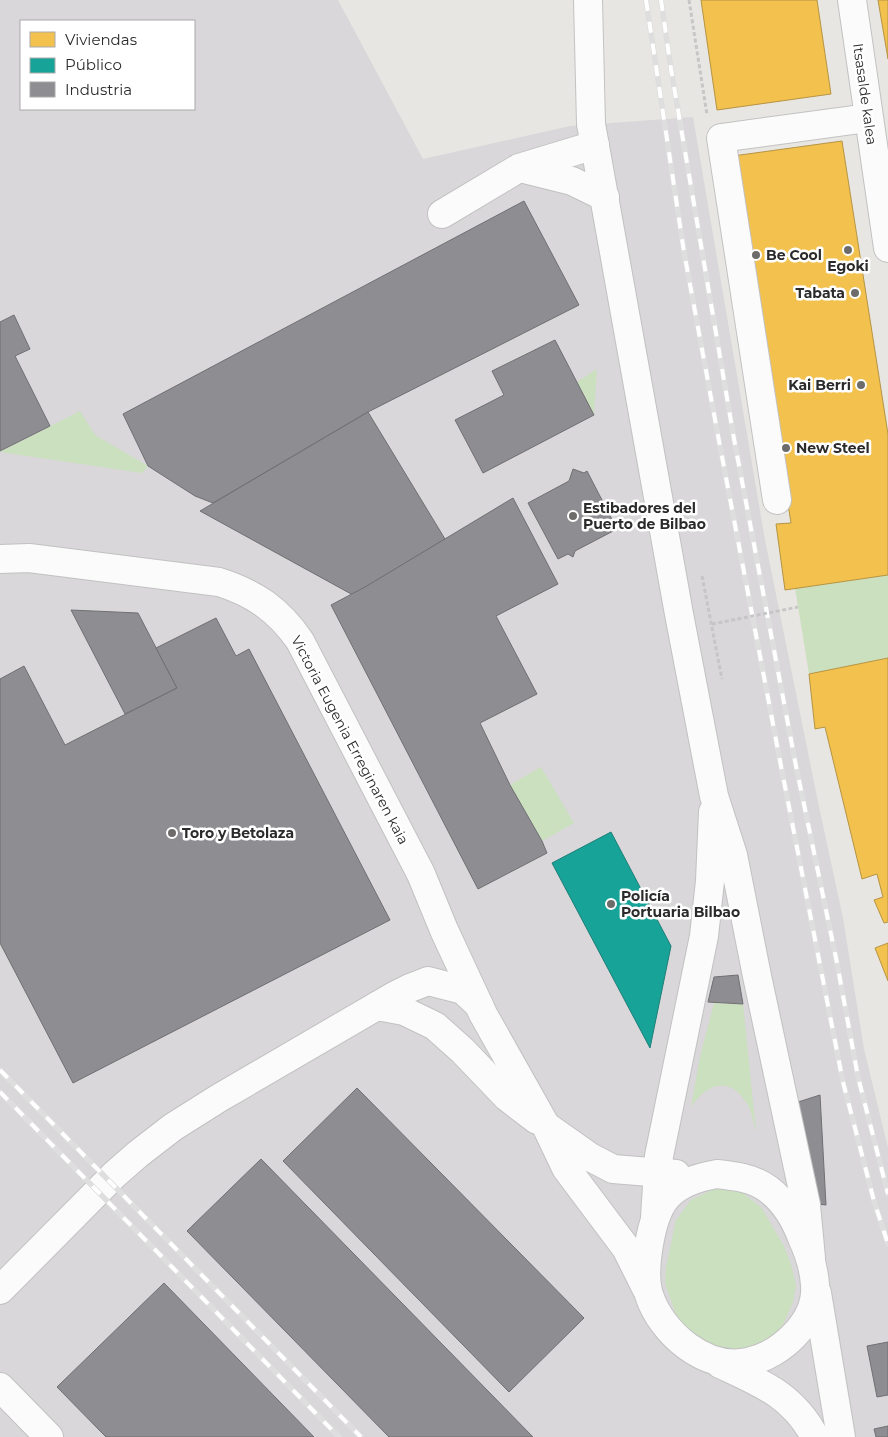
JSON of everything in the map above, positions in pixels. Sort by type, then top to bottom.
[{"type":"street","points":[[588,0],[593,134],[679,614],[714,796],[733,855],[806,1204],[811,1258],[841,1437]]},
{"type":"street","name":"Itsasalde kalea","points":[[852,0],[888,248]]},
{"type":"street","points":[[777,500],[721,138],[868,118]]},
{"type":"street","points":[[442,214],[519,168],[593,134]]},
{"type":"street","points":[[519,168],[572,181],[605,197]]},
{"type":"street","name":"Victoria Eugenia Erreginaren kaia","points":[[0,558],[29,558],[219,582],[238,588],[258,599],[277,613],[290,626],[421,874],[444,930],[483,1014],[546,1126],[566,1168],[626,1248],[649,1296]]},
{"type":"street","points":[[714,796],[710,881],[704,936],[659,1156],[654,1222],[646,1272],[649,1296],[659,1316],[684,1344],[698,1354],[768,1386],[798,1410],[815,1437]]},
{"type":"street","points":[[419,983],[434,960],[444,930]]},
{"type":"street","points":[[0,1290],[114,1174],[166,1132],[219,1098],[419,983],[428,981],[463,990],[481,1008]]},
{"type":"street","points":[[378,1006],[404,1011],[435,1026],[463,1050],[507,1097],[546,1126]]},
{"type":"street","name":"Victoria Eugenia Erreginaren kaia","points":[[546,1126],[590,1157],[613,1169],[703,1176]]},
{"type":"street","points":[[654,1222],[667,1197],[688,1182],[703,1176],[718,1174],[734,1176],[751,1180],[766,1188],[778,1198],[798,1226],[811,1258]]},
{"type":"street","points":[[698,1354],[732,1363],[746,1362],[774,1352],[800,1328],[814,1302],[816,1286]]},
{"type":"street","points":[[0,1387],[49,1437]]},
{"type":"path","points":[[689,0],[708,126],[721,138]]},
{"type":"path","points":[[702,576],[722,679]]},
{"type":"path","points":[[712,624],[798,607]]},
{"type":"shaded area","points":[[0,0],[338,0],[423,159],[570,126],[693,117],[765,540],[843,918],[864,1049],[888,1148],[888,1437],[0,1437]]},
{"type":"green space","points":[[597,369],[594,415],[577,382]]},
{"type":"green space","points":[[80,411],[95,435],[148,466],[142,473],[0,452]]},
{"type":"green space","points":[[888,575],[888,658],[809,674],[795,588]]},
{"type":"green space","points":[[541,767],[574,823],[542,841],[510,785]]},
{"type":"green space","points":[[714,1003],[743,1004],[756,1132],[748,1105],[732,1088],[718,1086],[711,1088],[697,1099],[691,1107],[700,1057]]},
{"type":"green space","points":[[714,1189],[740,1191],[761,1207],[784,1246],[796,1285],[793,1302],[783,1325],[767,1340],[750,1347],[732,1351],[703,1343],[683,1325],[676,1315],[665,1283],[666,1267],[676,1220],[691,1200]]},
{"type":"building: Viviendas","points":[[701,0],[817,0],[831,94],[717,110]]},
{"type":"building: Viviendas","points":[[878,0],[888,0],[888,59]]},
{"type":"building: Viviendas","points":[[842,141],[888,434],[888,575],[785,590],[776,524],[791,523],[733,156]]},
{"type":"building: Viviendas","points":[[888,658],[888,922],[884,923],[874,900],[883,897],[877,874],[862,879],[825,727],[815,729],[809,674]]},
{"type":"building: Viviendas","points":[[888,943],[888,981],[875,948]]},
{"type":"building: Público","name":"Policía Portuaria Bilbao","points":[[611,832],[671,946],[650,1048],[552,863]]},
{"type":"building: Industria","points":[[524,201],[579,305],[368,412],[213,503],[195,496],[148,466],[123,414]]},
{"type":"building: Industria","points":[[14,315],[30,349],[15,356],[50,426],[0,451],[0,322]]},
{"type":"building: Industria","points":[[555,340],[594,415],[483,473],[455,420],[504,395],[492,371]]},
{"type":"building: Industria","points":[[368,412],[445,539],[353,595],[200,511]]},
{"type":"building: Industria","name":"Estibadores del Puerto de Bilbao","points":[[573,469],[584,473],[587,471],[617,529],[575,551],[573,557],[568,554],[558,559],[528,503],[569,481]]},
{"type":"building: Industria","points":[[513,498],[558,584],[496,616],[537,694],[480,723],[510,785],[547,853],[478,889],[331,605],[365,587]]},
{"type":"building: Industria","points":[[71,610],[138,613],[177,688],[125,714]]},
{"type":"building: Industria","name":"Toro y Betolaza","points":[[216,618],[236,656],[249,649],[390,920],[73,1083],[0,943],[0,679],[24,666],[65,745],[177,688],[156,648]]},
{"type":"building: Industria","points":[[738,975],[743,1004],[708,1002],[714,977]]},
{"type":"building: Industria","points":[[357,1088],[584,1318],[509,1392],[283,1161]]},
{"type":"building: Industria","points":[[820,1095],[826,1205],[817,1204],[795,1103]]},
{"type":"building: Industria","points":[[261,1159],[533,1437],[389,1437],[187,1231]]},
{"type":"building: Industria","points":[[164,1283],[314,1437],[106,1437],[57,1387]]},
{"type":"building: Industria","points":[[888,1342],[888,1395],[877,1397],[867,1346]]},
{"type":"building: Industria","points":[[888,1426],[888,1437],[876,1437],[874,1429]]},
{"type":"railway","points":[[646,0],[684,252],[781,766],[843,1082],[874,1201],[888,1244]]},
{"type":"railway","points":[[661,0],[734,439],[796,766],[837,963],[858,1077],[888,1194]]},
{"type":"railway","points":[[0,1070],[361,1437]]},
{"type":"railway","points":[[0,1092],[339,1437]]},
{"type":"place","name":"Egoki","points":[[848,250]]},
{"type":"place","name":"Be Cool","points":[[756,255]]},
{"type":"place","name":"Tabata","points":[[855,293]]},
{"type":"place","name":"Kai Berri","points":[[861,385]]},
{"type":"place","name":"New Steel","points":[[786,448]]},
{"type":"place","name":"Estibadores del Puerto de Bilbao","points":[[573,516]]},
{"type":"place","name":"Toro y Betolaza","points":[[172,833]]},
{"type":"place","name":"Policía Portuaria Bilbao","points":[[611,904]]}]
